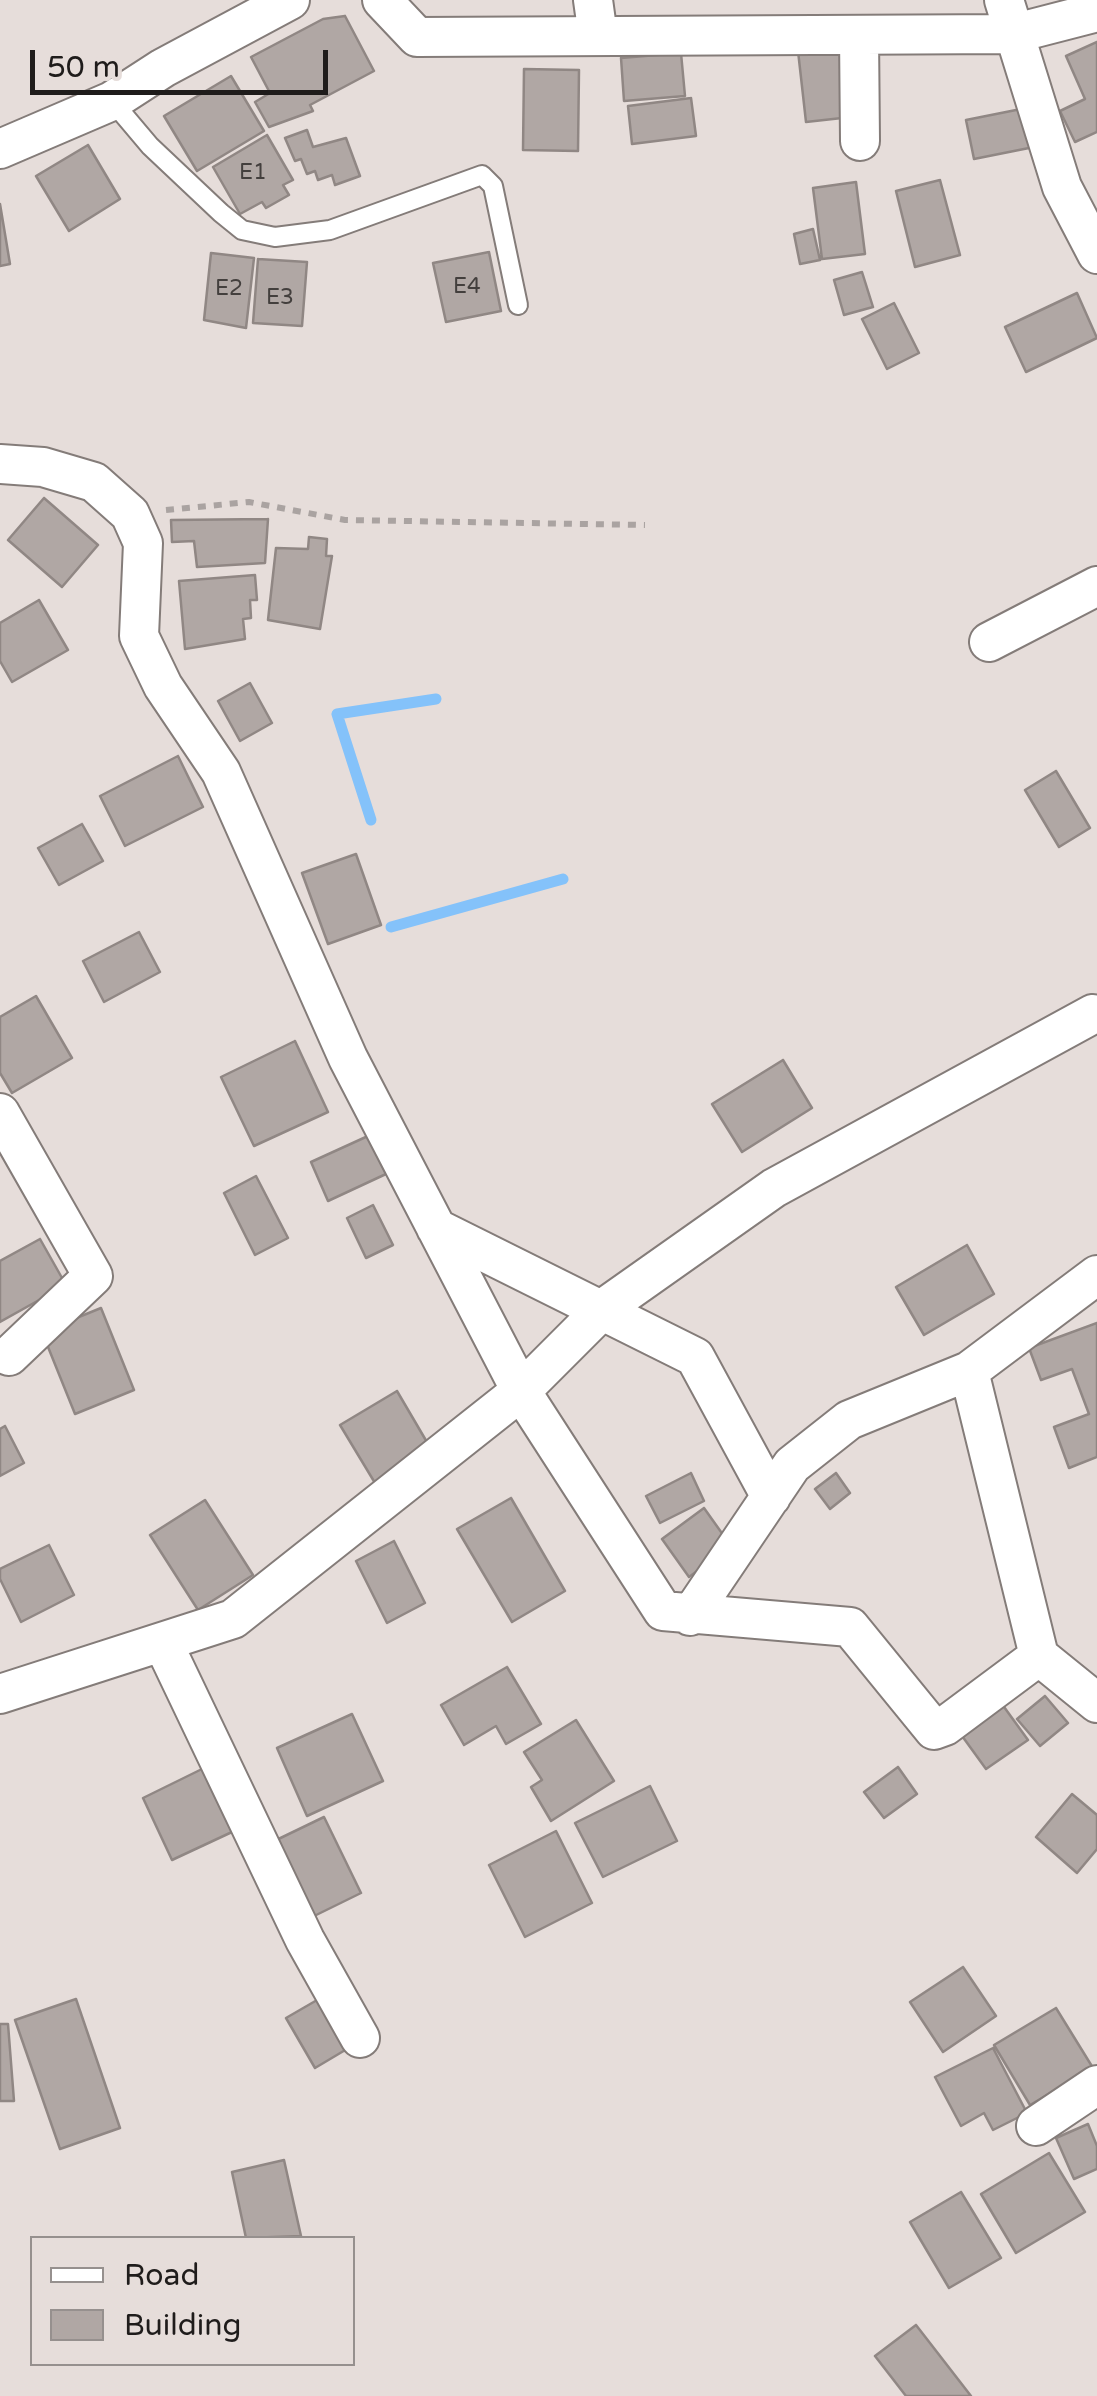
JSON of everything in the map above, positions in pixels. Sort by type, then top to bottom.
[{"type":"street","points":[[0,149],[112,101],[163,68],[290,0]]},
{"type":"street","points":[[382,0],[417,37],[596,18],[859,34],[1008,17],[1097,12]]},
{"type":"street","points":[[1008,17],[1062,187],[1097,254]]},
{"type":"street","points":[[859,34],[860,141]]},
{"type":"street","points":[[0,464],[43,468],[94,482],[130,514],[143,543],[140,636],[163,686],[221,772],[348,1058],[521,1391],[664,1611],[850,1627],[934,1730],[945,1726],[1039,1656]]},
{"type":"street","points":[[990,642],[1097,586]]},
{"type":"street","points":[[0,1694],[233,1619],[521,1391],[604,1308],[774,1188],[1094,1014]]},
{"type":"street","points":[[0,1113],[93,1276],[9,1356]]},
{"type":"street","points":[[436,1228],[604,1308],[695,1357],[771,1497]]},
{"type":"street","points":[[690,1616],[792,1464],[849,1420],[968,1371],[1097,1275]]},
{"type":"street","points":[[968,1371],[1039,1656],[1097,1703]]},
{"type":"street","points":[[163,1643],[304,1940],[360,2038]]},
{"type":"street","points":[[1036,2126],[1097,2085]]},
{"type":"lane","points":[[112,101],[150,146],[221,213],[242,230],[275,237],[330,230],[482,175],[493,186],[518,305]]},
{"type":"path","points":[[130,514],[249,502],[344,520],[645,525]]},
{"type":"building","points":[[345,16],[374,71],[310,105],[313,111],[269,127],[255,102],[270,93],[251,57],[323,19]]},
{"type":"building","points":[[842,37],[851,117],[806,122],[797,42]]},
{"type":"building","points":[[1097,42],[1097,132],[1075,142],[1060,111],[1085,99],[1066,56]]},
{"type":"building","points":[[681,53],[685,96],[624,101],[621,58]]},
{"type":"building","points":[[524,69],[579,70],[578,151],[523,150]]},
{"type":"building","points":[[231,76],[264,131],[197,171],[164,116]]},
{"type":"building","points":[[691,98],[696,136],[632,144],[628,106]]},
{"type":"building","points":[[1026,108],[1034,147],[974,159],[966,120]]},
{"type":"building","points":[[307,130],[313,147],[346,138],[360,176],[335,185],[332,175],[318,180],[315,171],[307,174],[301,159],[295,161],[285,138]]},
{"type":"building","points":[[267,135],[293,180],[283,185],[289,195],[266,208],[262,202],[240,214],[213,167]]},
{"type":"building","points":[[88,145],[120,199],[69,231],[36,176]]},
{"type":"building","points":[[940,180],[960,255],[915,267],[896,191]]},
{"type":"building","points":[[856,182],[865,254],[822,259],[813,188]]},
{"type":"building","points":[[0,204],[10,264],[0,266]]},
{"type":"building","points":[[813,229],[820,260],[800,264],[794,234]]},
{"type":"building","points":[[489,252],[501,311],[446,322],[433,263]]},
{"type":"building","points":[[211,253],[254,258],[246,328],[204,320]]},
{"type":"building","points":[[258,259],[307,262],[302,326],[253,323]]},
{"type":"building","points":[[862,272],[873,307],[844,315],[834,280]]},
{"type":"building","points":[[1077,293],[1097,338],[1026,372],[1005,327]]},
{"type":"building","points":[[894,303],[919,353],[887,369],[862,319]]},
{"type":"building","points":[[44,498],[98,545],[62,587],[8,540]]},
{"type":"building","points":[[268,519],[265,563],[197,567],[194,541],[172,542],[171,520]]},
{"type":"building","points":[[309,537],[327,539],[326,556],[332,556],[320,629],[268,620],[276,548],[308,549]]},
{"type":"building","points":[[255,575],[257,600],[250,600],[251,618],[243,619],[245,639],[185,649],[179,581]]},
{"type":"building","points":[[39,600],[68,650],[12,682],[0,661],[0,623]]},
{"type":"building","points":[[250,683],[272,723],[240,741],[218,701]]},
{"type":"building","points":[[178,756],[203,807],[125,846],[100,796]]},
{"type":"building","points":[[1056,771],[1090,828],[1059,847],[1025,790]]},
{"type":"building","points":[[82,824],[103,861],[59,885],[38,848]]},
{"type":"building","points":[[356,854],[381,925],[328,944],[302,873]]},
{"type":"building","points":[[139,932],[160,972],[104,1002],[83,961]]},
{"type":"building","points":[[36,996],[72,1058],[12,1093],[0,1073],[0,1017]]},
{"type":"building","points":[[295,1041],[328,1112],[254,1146],[221,1077]]},
{"type":"building","points":[[783,1060],[812,1108],[742,1152],[712,1104]]},
{"type":"building","points":[[368,1136],[386,1174],[328,1201],[311,1162]]},
{"type":"building","points":[[256,1176],[288,1238],[255,1255],[224,1193]]},
{"type":"building","points":[[373,1205],[393,1245],[366,1258],[347,1218]]},
{"type":"building","points":[[40,1239],[66,1285],[0,1322],[0,1261]]},
{"type":"building","points":[[967,1245],[994,1294],[924,1335],[896,1287]]},
{"type":"building","points":[[101,1308],[134,1390],[75,1414],[42,1332]]},
{"type":"building","points":[[1097,1323],[1097,1457],[1069,1468],[1054,1427],[1089,1414],[1072,1369],[1041,1380],[1029,1348]]},
{"type":"building","points":[[397,1391],[431,1449],[375,1483],[340,1425]]},
{"type":"building","points":[[5,1426],[24,1463],[0,1476],[0,1429]]},
{"type":"building","points":[[691,1473],[704,1501],[660,1523],[646,1496]]},
{"type":"building","points":[[836,1473],[850,1493],[830,1509],[815,1489]]},
{"type":"building","points":[[511,1498],[565,1591],[512,1622],[457,1529]]},
{"type":"building","points":[[205,1500],[253,1575],[198,1610],[150,1535]]},
{"type":"building","points":[[704,1508],[731,1546],[689,1577],[662,1539]]},
{"type":"building","points":[[394,1541],[425,1603],[387,1623],[356,1561]]},
{"type":"building","points":[[49,1545],[74,1595],[21,1622],[0,1579],[0,1569]]},
{"type":"building","points":[[507,1667],[541,1724],[506,1744],[496,1726],[464,1745],[441,1705]]},
{"type":"building","points":[[1045,1696],[1068,1723],[1040,1746],[1017,1719]]},
{"type":"building","points":[[999,1700],[1028,1740],[986,1769],[957,1729]]},
{"type":"building","points":[[352,1714],[383,1781],[307,1816],[277,1748]]},
{"type":"building","points":[[576,1720],[614,1781],[551,1821],[531,1787],[542,1780],[524,1752]]},
{"type":"building","points":[[898,1767],[917,1794],[884,1818],[864,1792]]},
{"type":"building","points":[[202,1769],[232,1832],[172,1860],[143,1798]]},
{"type":"building","points":[[650,1786],[677,1841],[603,1877],[575,1823]]},
{"type":"building","points":[[1072,1794],[1097,1815],[1097,1849],[1077,1873],[1036,1837]]},
{"type":"building","points":[[324,1817],[361,1893],[304,1921],[266,1845]]},
{"type":"building","points":[[556,1831],[592,1903],[525,1937],[489,1865]]},
{"type":"building","points":[[963,1967],[996,2016],[943,2052],[910,2002]]},
{"type":"building","points":[[324,1996],[352,2046],[315,2068],[286,2018]]},
{"type":"building","points":[[76,1999],[120,2128],[60,2149],[15,2020]]},
{"type":"building","points":[[1056,2008],[1093,2068],[1030,2105],[994,2045]]},
{"type":"building","points":[[0,2024],[8,2024],[14,2101],[0,2101]]},
{"type":"building","points":[[993,2048],[1027,2113],[993,2130],[984,2113],[961,2126],[935,2077]]},
{"type":"building","points":[[1088,2124],[1097,2146],[1097,2169],[1074,2179],[1056,2138]]},
{"type":"building","points":[[1049,2153],[1085,2212],[1016,2253],[981,2194]]},
{"type":"building","points":[[284,2160],[301,2236],[246,2236],[232,2172]]},
{"type":"building","points":[[961,2192],[1001,2258],[949,2288],[910,2222]]},
{"type":"building","points":[[916,2325],[971,2396],[906,2396],[875,2356]]},
{"type":"waterway","points":[[371,820],[337,714],[436,699]]},
{"type":"waterway","points":[[391,927],[563,879]]}]
